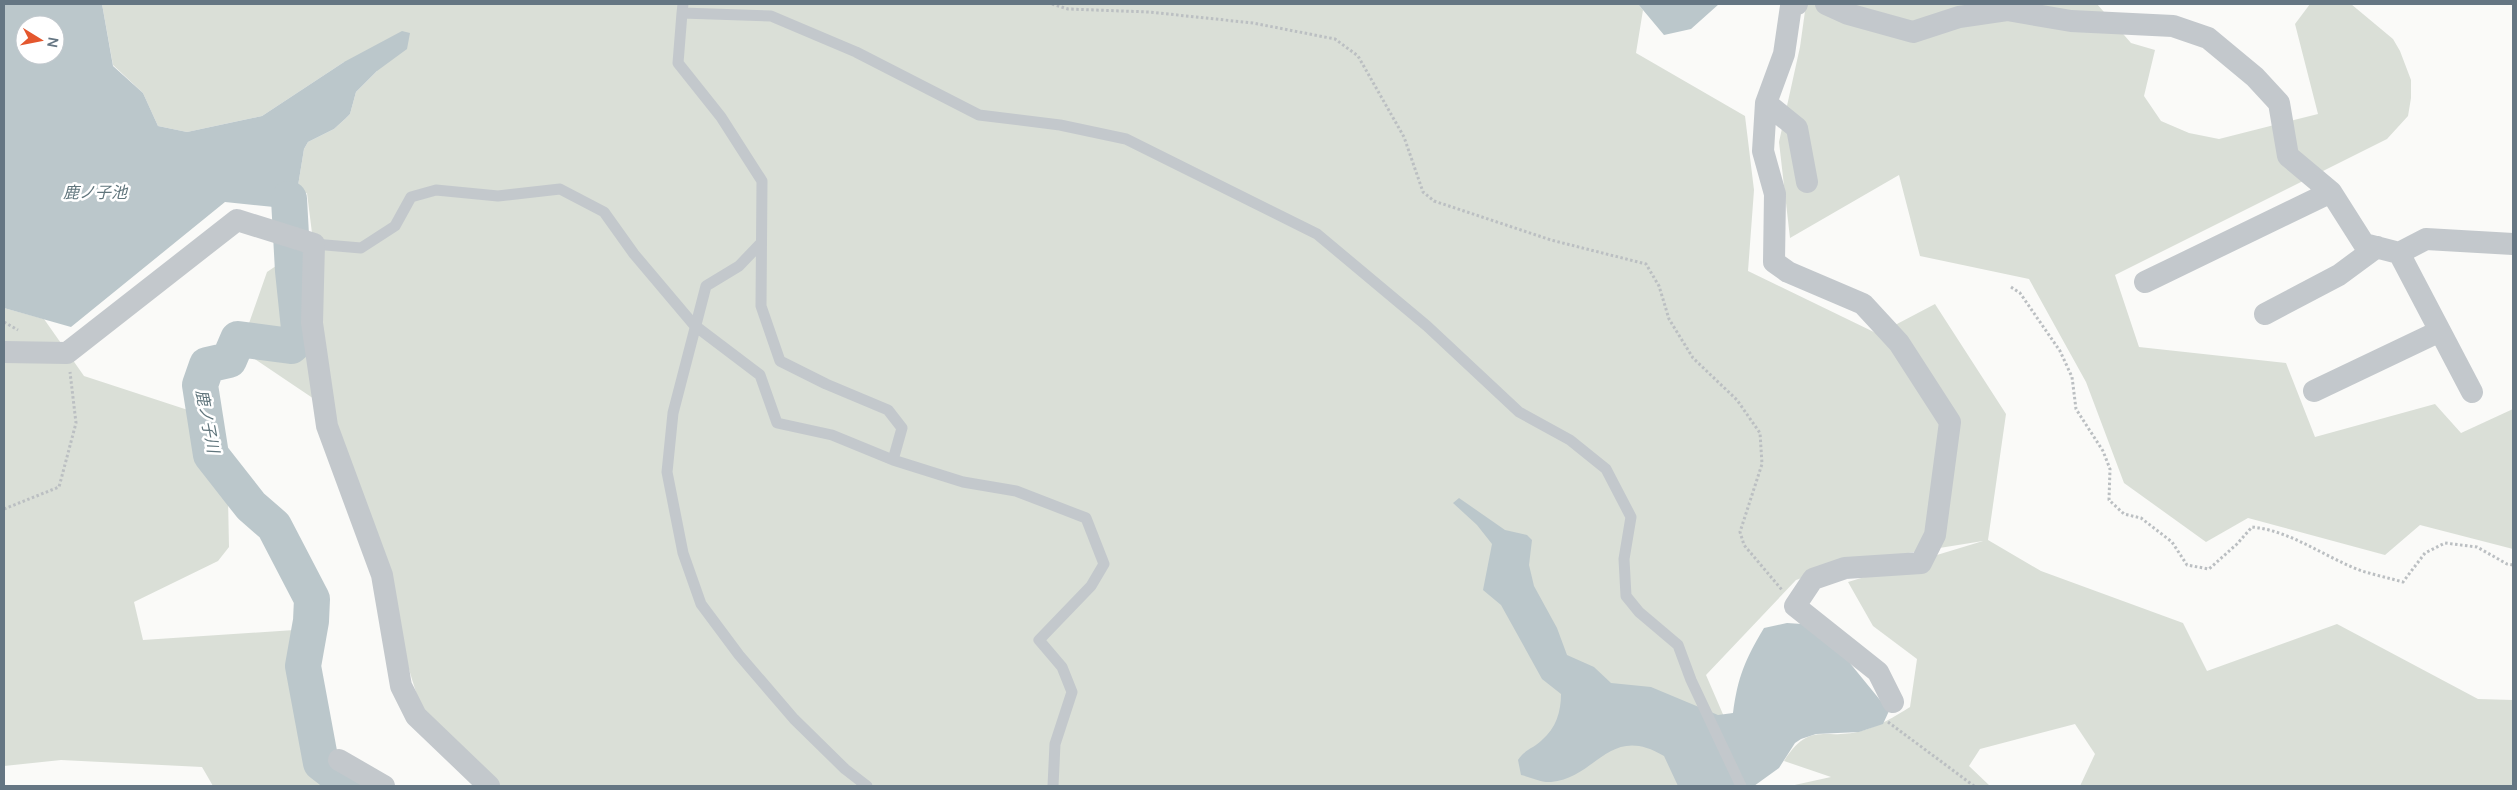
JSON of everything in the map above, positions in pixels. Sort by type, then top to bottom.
[{"type":"street","points":[[1797,4],[1791,6],[1784,54],[1766,103],[1763,151],[1775,194],[1774,262],[1788,272],[1863,304],[1899,343],[1950,422],[1935,535],[1921,563],[1845,568],[1821,576],[1813,579],[1795,606],[1878,672],[1893,702]]},
{"type":"street","points":[[1826,4],[1848,14],[1913,32],[1959,17],[2007,10],[2071,21],[2120,14],[2173,26],[2208,38],[2256,77],[2279,103],[2288,156],[2331,192],[2364,244],[2399,253],[2426,238],[2513,244]]},
{"type":"street","points":[[1766,103],[1797,128],[1807,182]]},
{"type":"street","points":[[2145,282],[2331,192]]},
{"type":"street","points":[[4,352],[67,353],[237,220],[314,244],[312,323],[327,426],[382,575],[401,686],[416,716],[489,786]]},
{"type":"street","points":[[2265,314],[2338,275],[2377,247]]},
{"type":"street","points":[[2399,253],[2472,392]]},
{"type":"street","points":[[2314,391],[2440,331]]},
{"type":"street","points":[[339,760],[384,786]]},
{"type":"lane","points":[[893,460],[902,428],[888,410],[826,384],[780,360],[760,306],[762,181],[721,116],[678,64],[683,9],[771,16],[856,52],[979,115],[1060,125],[1126,140],[1317,234],[1427,326],[1519,412],[1570,440],[1606,469],[1631,517],[1624,559],[1626,596],[1639,612],[1678,645],[1691,680],[1741,786]]},
{"type":"lane","points":[[314,244],[361,248],[395,226],[411,198],[436,190],[498,196],[560,189],[604,212],[634,254],[694,325],[760,375],[777,423],[832,435],[893,460],[963,482],[1016,491],[1086,518],[1104,564],[1090,586],[1038,640],[1062,668],[1072,692],[1055,744],[1053,786]]},
{"type":"lane","points":[[761,243],[739,266],[706,286],[694,325],[673,413],[667,472],[684,553],[701,604],[739,655],[794,719],[845,769],[867,786]]},
{"type":"path","points":[[1052,4],[1068,9],[1149,12],[1253,23],[1336,39],[1358,56],[1404,137],[1423,192],[1434,201],[1551,240],[1646,264],[1659,286],[1669,319],[1687,350],[1737,400],[1760,433],[1762,464],[1740,532],[1744,545],[1795,606]]},
{"type":"path","points":[[2011,287],[2020,293],[2060,351],[2072,377],[2076,409],[2103,451],[2110,469],[2109,500],[2124,514],[2141,518],[2172,542],[2186,565],[2209,569],[2252,527],[2266,528],[2305,543],[2361,571],[2403,582],[2425,553],[2445,543],[2477,547],[2507,564],[2513,565]]},
{"type":"path","points":[[4,322],[21,332]]},
{"type":"path","points":[[4,509],[60,487],[76,423],[67,353]]},
{"type":"path","points":[[1893,702],[1888,722],[1974,786]]},
{"type":"shaded area","points":[[102,4],[1638,4],[1643,10],[1636,53],[1745,116],[1754,190],[1748,271],[1878,334],[1935,304],[2006,414],[1988,540],[2041,571],[2183,623],[2207,671],[2337,624],[2478,699],[2513,700],[2513,786],[2080,786],[2095,754],[2075,724],[1980,749],[1969,766],[1990,786],[1790,786],[1831,777],[1784,761],[1793,748],[1802,740],[1818,734],[1848,733],[1868,729],[1910,707],[1917,659],[1873,626],[1848,582],[1983,541],[1846,563],[1796,580],[1706,675],[1754,786],[494,786],[423,715],[329,409],[240,349],[267,272],[313,241],[307,193],[296,198],[304,149],[308,142],[334,129],[350,114],[356,92],[377,71],[344,62],[262,116],[187,132],[158,126],[143,93],[113,65]]},
{"type":"shaded area","points":[[1806,4],[2097,4],[2131,43],[2155,50],[2144,96],[2161,121],[2189,133],[2219,139],[2318,114],[2295,24],[2310,4],[2351,4],[2393,39],[2400,51],[2411,80],[2408,116],[2387,139],[2115,275],[2139,347],[2286,363],[2315,437],[2435,404],[2461,433],[2513,409],[2513,549],[2420,525],[2385,555],[2248,518],[2206,542],[2124,483],[2086,382],[2029,279],[1920,256],[1899,175],[1790,238],[1779,142],[1800,47]]},
{"type":"shaded area","points":[[4,308],[44,319],[84,376],[194,412],[228,498],[229,547],[218,561],[134,602],[143,640],[309,629],[329,776],[344,786],[213,786],[202,767],[61,760],[4,766]]},
{"type":"water","name":"鹿ノ子池","points":[[4,4],[102,4],[113,66],[143,93],[158,126],[187,132],[262,116],[344,62],[402,31],[410,33],[407,49],[377,71],[356,92],[350,114],[334,129],[308,142],[304,149],[296,198],[297,205],[302,211],[298,247],[281,251],[274,207],[225,202],[71,327],[4,308]]},
{"type":"water","points":[[1638,4],[1719,4],[1691,29],[1664,35]]},
{"type":"water","points":[[1459,498],[1505,530],[1527,535],[1532,540],[1529,565],[1534,586],[1557,628],[1567,655],[1594,667],[1611,683],[1651,687],[1718,715],[1733,713],[1743,669],[1764,628],[1787,623],[1802,624],[1849,662],[1889,711],[1883,724],[1859,732],[1816,734],[1801,739],[1795,743],[1779,768],[1754,786],[1678,786],[1664,756],[1645,747],[1630,746],[1616,749],[1604,755],[1580,772],[1567,778],[1547,782],[1521,775],[1518,760],[1551,730],[1559,713],[1561,694],[1542,679],[1501,605],[1483,590],[1492,544],[1477,525],[1453,503]]},
{"type":"waterway","name":"鹿ノ子川","points":[[289,199],[293,271],[300,338],[291,346],[238,339],[229,360],[207,365],[200,385],[211,455],[251,506],[274,526],[312,599],[311,621],[303,666],[321,763],[351,786]]}]
